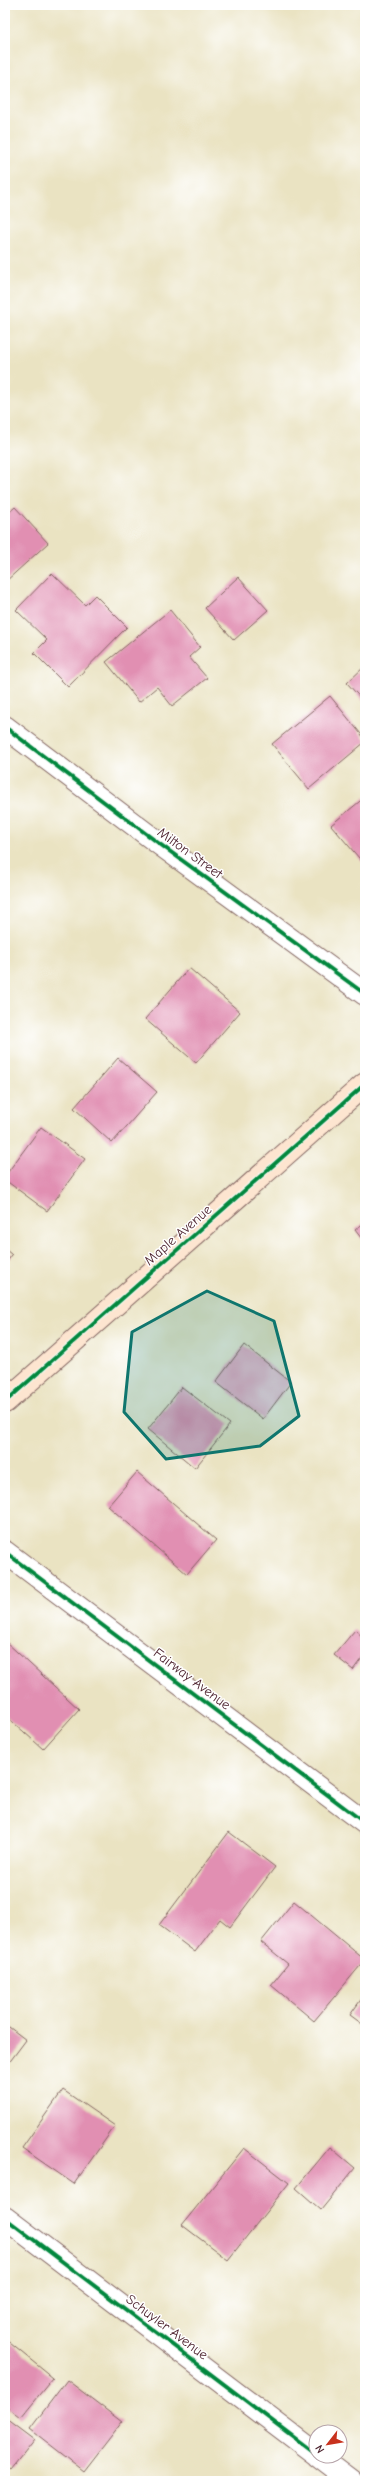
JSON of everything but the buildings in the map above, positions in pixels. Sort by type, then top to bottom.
[{"type":"main road","name":"Maple Avenue","points":[[5,1402],[365,1084]]},
{"type":"street","name":"Milton Street","points":[[5,727],[157,842],[365,994]]},
{"type":"street","name":"Fairway Avenue","points":[[5,1552],[365,1823]]},
{"type":"street","name":"Schuyler Avenue","points":[[5,2218],[308,2448]]},
{"type":"street","name":"Schuyler Avenue","points":[[329,2464],[351,2481]]},
{"type":"highlighted area","points":[[207,1291],[274,1321],[299,1416],[260,1446],[166,1459],[124,1412],[132,1332]]},
{"type":"cycle path","points":[[5,727],[157,842],[365,994]]},
{"type":"cycle path","points":[[5,1402],[365,1084]]},
{"type":"cycle path","points":[[5,1552],[365,1823]]},
{"type":"cycle path","points":[[5,2218],[308,2448]]}]
